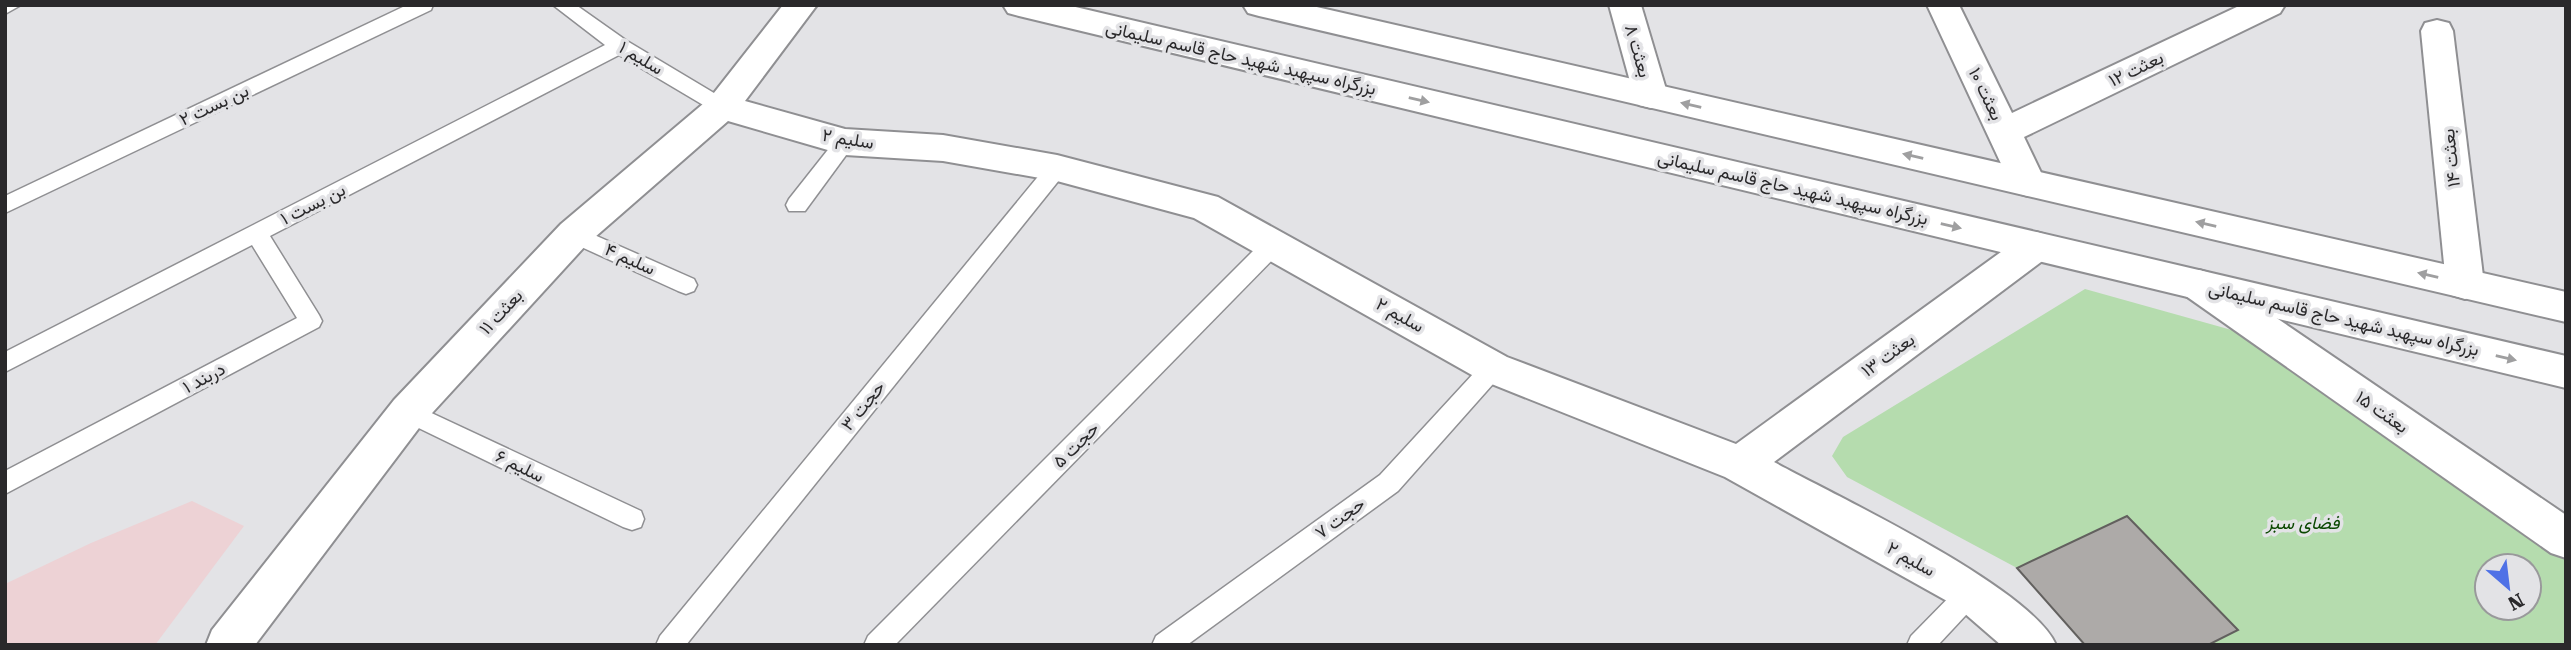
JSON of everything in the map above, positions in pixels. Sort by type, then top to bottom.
[{"type":"main road","name":"بعثت ۱۱","points":[[228,645],[408,412],[574,234],[722,107],[801,5]]},
{"type":"main road","name":"بزرگراه سپهبد شهید حاج قاسم سلیمانی","points":[[1019,5],[2566,372]]},
{"type":"main road","points":[[1259,5],[2566,307]]},
{"type":"main road","name":"بعثت ۸","points":[[1625,5],[1651,96]]},
{"type":"main road","name":"بعثت ۱۰","points":[[1943,5],[2028,183]]},
{"type":"main road","name":"بعثت ۱۲","points":[[2004,132],[2269,5]]},
{"type":"main road","name":"بعثت ۱۴","points":[[2437,31],[2465,284]]},
{"type":"main road","name":"سلیم ۲","points":[[722,107],[845,142],[943,148],[1057,168],[1205,207],[1493,368],[1740,464],[1971,592],[2034,645]]},
{"type":"main road","name":"بعثت ۱۳","points":[[1740,464],[2036,246]]},
{"type":"main road","name":"بعثت ۱۵","points":[[2199,285],[2566,539]]},
{"type":"lane","points":[[5,8],[12,5]]},
{"type":"lane","name":"بن بست ۲","points":[[5,205],[424,5]]},
{"type":"lane","name":"سلیم ۱","points":[[562,5],[620,46],[722,107]]},
{"type":"lane","name":"بن بست ۱","points":[[5,363],[620,46]]},
{"type":"lane","points":[[797,205],[845,142]]},
{"type":"lane","name":"حجت ۳","points":[[669,645],[1057,168]]},
{"type":"lane","name":"دربند ۱","points":[[5,483],[311,321],[256,233]]},
{"type":"lane","name":"سلیم ۴","points":[[574,234],[686,285]]},
{"type":"lane","name":"حجت ۵","points":[[877,645],[1274,244]]},
{"type":"lane","name":"حجت ۷","points":[[1165,645],[1389,483],[1493,368]]},
{"type":"lane","name":"سلیم ۶","points":[[408,412],[632,520]]},
{"type":"lane","points":[[1920,645],[1971,592]]},
{"type":"shaded area","points":[[192,501],[244,526],[155,645],[5,645],[5,584],[91,543]]},
{"type":"green space","name":"فضای سبز","points":[[2085,289],[2246,334],[2566,558],[2566,645],[2208,645],[2127,517],[2017,568],[1847,477],[1832,456],[1843,437]]},
{"type":"building","points":[[2127,516],[2238,630],[2208,645],[2085,645],[2017,568]]}]
